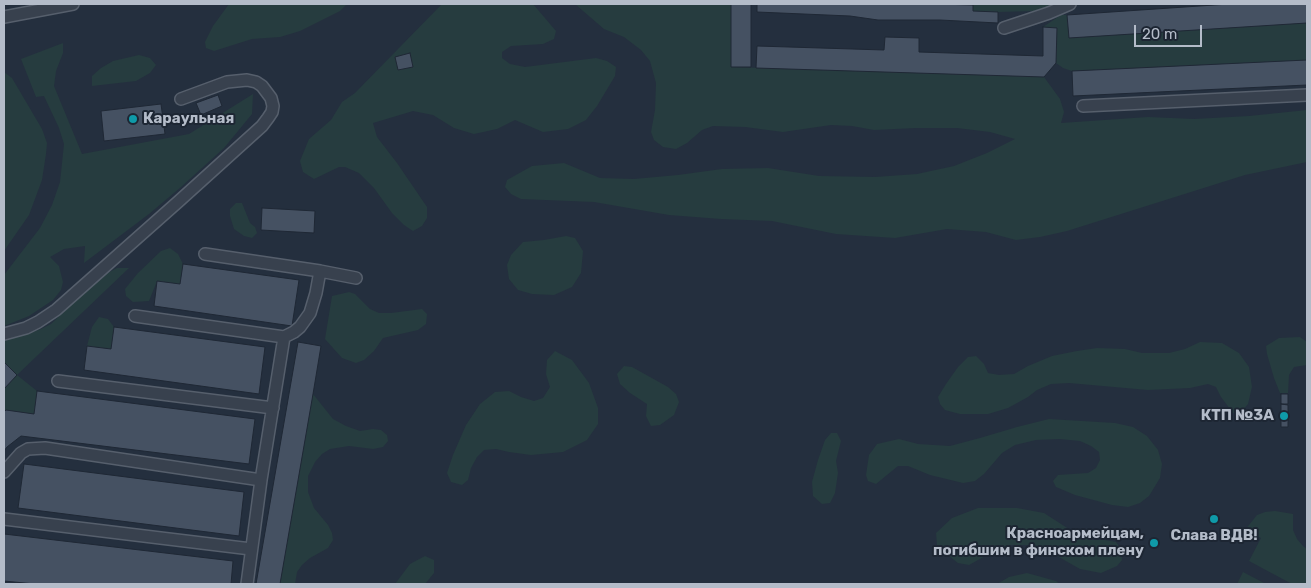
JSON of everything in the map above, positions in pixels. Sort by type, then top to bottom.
[{"type":"lane","points":[[4,17],[74,4]]},
{"type":"lane","points":[[1004,28],[1070,4]]},
{"type":"lane","points":[[4,334],[26,328],[56,310],[262,126],[272,112],[273,106],[271,98],[262,86],[247,80],[227,82],[181,99]]},
{"type":"lane","points":[[1083,106],[1307,95]]},
{"type":"lane","points":[[205,254],[356,278]]},
{"type":"lane","points":[[135,316],[284,337],[300,327],[310,313],[320,271]]},
{"type":"lane","points":[[247,584],[261,480],[284,337]]},
{"type":"lane","points":[[58,380],[273,408]]},
{"type":"lane","points":[[4,472],[21,453],[28,449],[45,448],[261,480]]},
{"type":"lane","points":[[4,519],[251,549]]},
{"type":"green space","points":[[229,4],[347,4],[340,11],[300,31],[280,37],[252,39],[214,51],[206,48],[205,42],[213,26]]},
{"type":"green space","points":[[442,4],[533,4],[556,31],[554,39],[543,44],[511,46],[502,52],[502,58],[510,64],[525,67],[596,58],[607,61],[616,67],[615,76],[586,120],[568,129],[543,132],[515,120],[497,129],[474,134],[454,128],[433,115],[413,111],[373,123],[377,137],[427,207],[427,218],[422,226],[413,231],[392,213],[374,188],[359,173],[345,167],[339,167],[314,179],[303,172],[300,161],[309,139],[331,120],[342,102],[355,93]]},
{"type":"green space","points":[[575,4],[731,4],[731,67],[1044,77],[1060,99],[1064,112],[1061,123],[1148,117],[1194,119],[1307,110],[1307,162],[1245,175],[1067,231],[1016,240],[986,232],[947,229],[895,238],[836,234],[772,221],[669,215],[594,202],[521,199],[511,194],[505,187],[507,180],[532,166],[564,163],[600,178],[634,179],[722,169],[768,168],[819,176],[875,177],[917,174],[954,166],[1015,139],[990,132],[957,128],[874,130],[831,125],[783,132],[745,127],[713,126],[702,130],[687,143],[676,149],[663,147],[654,140],[651,132],[655,110],[656,83],[650,61],[641,50],[624,37],[604,29]]},
{"type":"green space","points":[[938,4],[1052,4],[1034,11],[998,12],[973,11],[973,5]]},
{"type":"green space","points":[[1061,15],[1067,15],[1069,38],[1307,23],[1307,60],[1072,71],[1056,63],[1057,28],[1043,27]]},
{"type":"green space","points":[[63,43],[63,53],[56,71],[54,86],[82,154],[189,134],[253,94],[252,114],[224,148],[181,187],[149,214],[84,263],[85,246],[64,249],[50,257],[59,266],[63,282],[61,290],[53,300],[29,316],[4,326],[4,275],[40,228],[52,205],[60,182],[64,144],[59,128],[44,96],[36,97],[21,59]]},
{"type":"green space","points":[[139,55],[150,58],[156,65],[150,73],[136,81],[92,86],[92,76],[101,68],[113,61]]},
{"type":"green space","points":[[4,72],[12,78],[42,129],[47,143],[42,180],[29,215],[4,251]]},
{"type":"green space","points":[[236,203],[242,203],[250,223],[255,227],[257,233],[252,238],[244,236],[234,229],[230,209]]},
{"type":"green space","points":[[566,236],[575,238],[583,251],[581,273],[572,287],[554,295],[532,294],[518,290],[509,279],[507,265],[511,255],[523,242]]},
{"type":"green space","points":[[170,248],[178,254],[183,264],[180,284],[157,281],[149,301],[133,302],[126,296],[125,289],[138,273],[161,251]]},
{"type":"green space","points":[[117,268],[129,268],[17,375],[4,362],[4,339],[27,334],[51,324],[106,274]]},
{"type":"green space","points":[[349,292],[355,294],[370,309],[379,313],[422,309],[427,314],[426,324],[418,330],[383,338],[374,351],[364,360],[356,363],[342,358],[325,339],[332,296]]},
{"type":"green space","points":[[99,317],[108,319],[114,327],[111,349],[87,346],[92,327]]},
{"type":"green space","points":[[1300,337],[1307,342],[1307,365],[1294,367],[1289,375],[1288,393],[1280,393],[1266,346],[1279,338]]},
{"type":"green space","points":[[1200,342],[1222,343],[1239,353],[1249,367],[1252,387],[1248,404],[1242,411],[1233,413],[1216,387],[1208,384],[1190,388],[1148,390],[1069,383],[1051,384],[1037,390],[1008,408],[988,414],[960,414],[945,410],[940,404],[938,397],[958,367],[968,357],[976,356],[984,364],[988,373],[999,375],[1014,374],[1052,356],[1077,351],[1097,348],[1125,349],[1142,353],[1169,353],[1185,349]]},
{"type":"green space","points":[[555,351],[572,360],[589,383],[598,408],[598,424],[587,440],[563,452],[531,455],[496,449],[484,450],[477,457],[471,468],[468,480],[462,485],[451,482],[447,473],[453,455],[466,425],[480,404],[495,392],[509,391],[534,401],[543,398],[550,387],[546,374],[547,360]]},
{"type":"green space","points":[[624,366],[632,367],[668,387],[676,394],[679,402],[674,415],[660,425],[651,426],[646,416],[647,404],[620,384],[617,374]]},
{"type":"green space","points":[[17,375],[37,391],[34,414],[6,410],[4,412],[4,389]]},
{"type":"green space","points":[[313,394],[333,419],[360,431],[381,430],[387,435],[388,441],[383,447],[373,449],[349,446],[330,449],[315,462],[308,476],[308,492],[314,508],[328,525],[333,540],[328,548],[302,565],[297,572],[295,584],[280,584]]},
{"type":"green space","points":[[1049,419],[1115,423],[1133,427],[1147,436],[1158,450],[1162,464],[1160,478],[1149,496],[1140,503],[1128,507],[1112,505],[1075,495],[1056,487],[1053,481],[1058,475],[1088,473],[1096,468],[1100,460],[1099,452],[1091,446],[1080,441],[1060,439],[1036,440],[1015,445],[1002,453],[984,474],[975,481],[963,483],[930,475],[908,466],[898,466],[876,484],[868,481],[866,475],[869,455],[877,444],[899,439],[918,444],[950,446]]},
{"type":"green space","points":[[831,433],[837,433],[841,441],[836,461],[838,473],[835,493],[830,503],[822,504],[813,496],[812,482],[825,440]]},
{"type":"green space","points":[[978,508],[1017,508],[1044,513],[1072,531],[1091,540],[1116,542],[1121,549],[1122,560],[1117,566],[1101,573],[1080,569],[1050,552],[1028,545],[1009,545],[969,565],[958,563],[937,545],[936,533],[952,518]]},
{"type":"green space","points":[[1275,511],[1293,514],[1293,530],[1297,539],[1307,549],[1307,584],[1292,584],[1249,561],[1261,538],[1245,530],[1257,515]]},
{"type":"green space","points":[[425,556],[434,560],[434,573],[425,584],[395,584],[410,564]]},
{"type":"green space","points":[[1243,572],[1266,584],[1237,584]]},
{"type":"green space","points":[[1027,573],[1056,581],[1060,584],[997,584],[1009,577]]},
{"type":"building","points":[[731,4],[751,4],[751,67],[731,67]]},
{"type":"building","points":[[757,4],[973,5],[973,11],[998,12],[998,23],[940,20],[878,20],[850,16],[757,12]]},
{"type":"building","points":[[1229,4],[1307,4],[1307,23],[1069,38],[1067,15]]},
{"type":"building","points":[[1043,27],[1057,28],[1056,63],[1044,77],[756,68],[757,46],[884,50],[885,37],[919,38],[919,52],[1043,56]]},
{"type":"building","points":[[410,53],[413,67],[398,70],[395,57]]},
{"type":"building","points":[[1307,60],[1307,85],[1073,96],[1072,71]]},
{"type":"building","points":[[218,95],[222,106],[201,115],[196,103]]},
{"type":"building","name":"Караульная","points":[[161,104],[165,134],[104,141],[101,111]]},
{"type":"building","points":[[262,208],[315,211],[314,233],[261,230]]},
{"type":"building","points":[[183,264],[299,280],[292,326],[154,306],[157,281],[180,284]]},
{"type":"building","points":[[114,327],[265,347],[259,394],[84,370],[87,346],[111,349]]},
{"type":"building","points":[[298,342],[321,346],[313,394],[280,584],[256,584]]},
{"type":"building","points":[[4,362],[17,375],[4,389]]},
{"type":"building","points":[[37,391],[255,419],[249,464],[21,436],[4,451],[4,412],[6,410],[34,414]]},
{"type":"building","points":[[1281,394],[1288,394],[1288,404],[1281,404]]},
{"type":"building","name":"КТП №3А","points":[[1281,404],[1288,405],[1288,427],[1281,427]]},
{"type":"building","points":[[24,464],[244,492],[239,536],[18,508]]},
{"type":"building","points":[[4,534],[233,561],[231,584],[35,584],[4,581]]},
{"type":"place","name":"Караульная","points":[[133,119]]},
{"type":"place","name":"КТП №3А","points":[[1284,416]]},
{"type":"place","name":"Слава ВДВ!","points":[[1214,519]]},
{"type":"place","name":"Красноармейцам, погибшим в финском плену","points":[[1154,543]]}]
